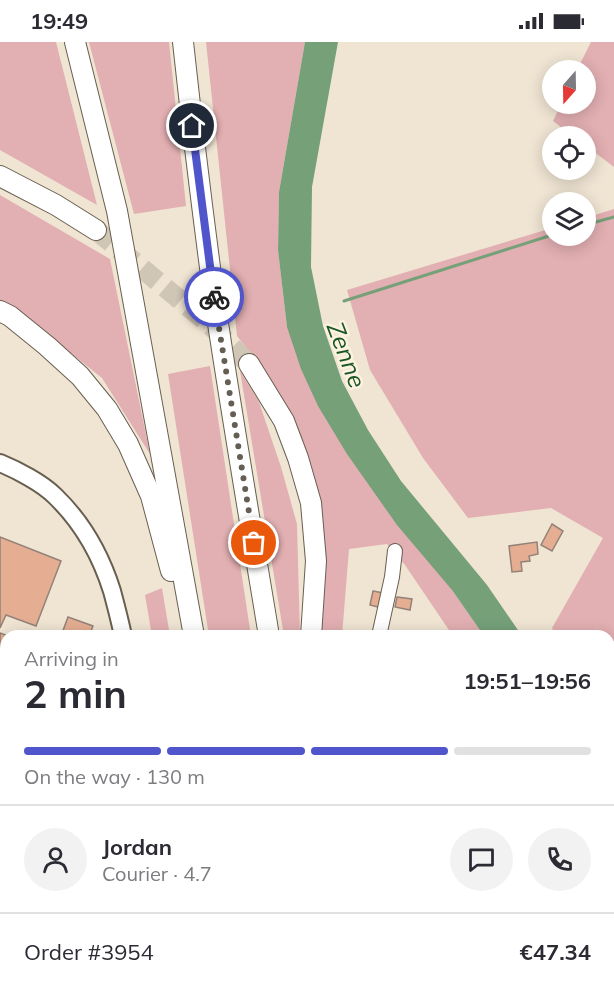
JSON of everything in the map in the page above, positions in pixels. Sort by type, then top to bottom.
[{"type":"highway","points":[[75,42],[117,211],[191,630]]},
{"type":"highway","points":[[183,42],[213,289],[268,630]]},
{"type":"highway","points":[[0,176],[56,205],[96,230]]},
{"type":"highway","points":[[0,310],[47,346],[80,376],[107,409],[128,444],[151,496],[173,581],[190,630]]},
{"type":"highway","points":[[249,364],[284,422],[298,458],[311,503],[316,561],[311,630]]},
{"type":"main road","points":[[0,463],[18,470],[54,495],[83,529],[99,559],[111,590],[121,630]]},
{"type":"street","points":[[380,630],[392,577],[394,551]]},
{"type":"shaded area","points":[[0,42],[56,42],[97,205],[0,150]]},
{"type":"shaded area","points":[[89,42],[169,42],[186,206],[134,214]]},
{"type":"shaded area","points":[[206,42],[305,42],[279,192],[278,250],[287,327],[452,590],[480,630],[449,630],[405,565],[387,544],[349,549],[342,630],[320,630],[319,505],[311,464],[291,418],[255,359],[237,336]]},
{"type":"shaded area","name":"Zenne","points":[[305,42],[338,42],[312,187],[311,267],[323,326],[342,381],[368,430],[401,481],[487,585],[518,630],[480,630],[452,590],[397,525],[347,454],[318,406],[301,369],[287,327],[278,250],[279,192]]},
{"type":"shaded area","points":[[591,42],[614,42],[614,167],[596,153],[596,126],[560,126],[553,121],[556,114],[596,114],[596,60],[582,60]]},
{"type":"shaded area","points":[[0,195],[110,259],[150,454],[102,378],[16,309],[0,303]]},
{"type":"shaded area","points":[[614,209],[614,630],[553,630],[552,628],[603,538],[551,508],[468,518],[423,458],[370,370],[347,290],[542,231],[542,246],[596,246],[596,215]]},
{"type":"shaded area","points":[[210,366],[250,630],[208,630],[168,374]]},
{"type":"shaded area","points":[[240,371],[259,402],[297,524],[300,630],[283,630]]},
{"type":"shaded area","points":[[162,588],[169,630],[151,630],[145,595]]},
{"type":"building","points":[[552,524],[563,531],[552,551],[541,545]]},
{"type":"building","points":[[0,537],[61,561],[36,626],[6,615],[0,628]]},
{"type":"building","points":[[537,542],[538,554],[529,556],[530,561],[521,562],[522,571],[512,572],[509,546]]},
{"type":"building","points":[[373,591],[384,593],[382,608],[370,605]]},
{"type":"building","points":[[397,597],[412,599],[410,610],[395,607]]},
{"type":"building","points":[[68,617],[93,626],[91,630],[63,630]]},
{"type":"waterway","points":[[596,222],[614,217]]},
{"type":"waterway","points":[[344,301],[542,238]]},
{"type":"tunnel","points":[[96,230],[210,325],[249,364]]},
{"type":"way so far","points":[[214,297],[254,543]]},
{"type":"route","points":[[192,126],[214,297]]}]
